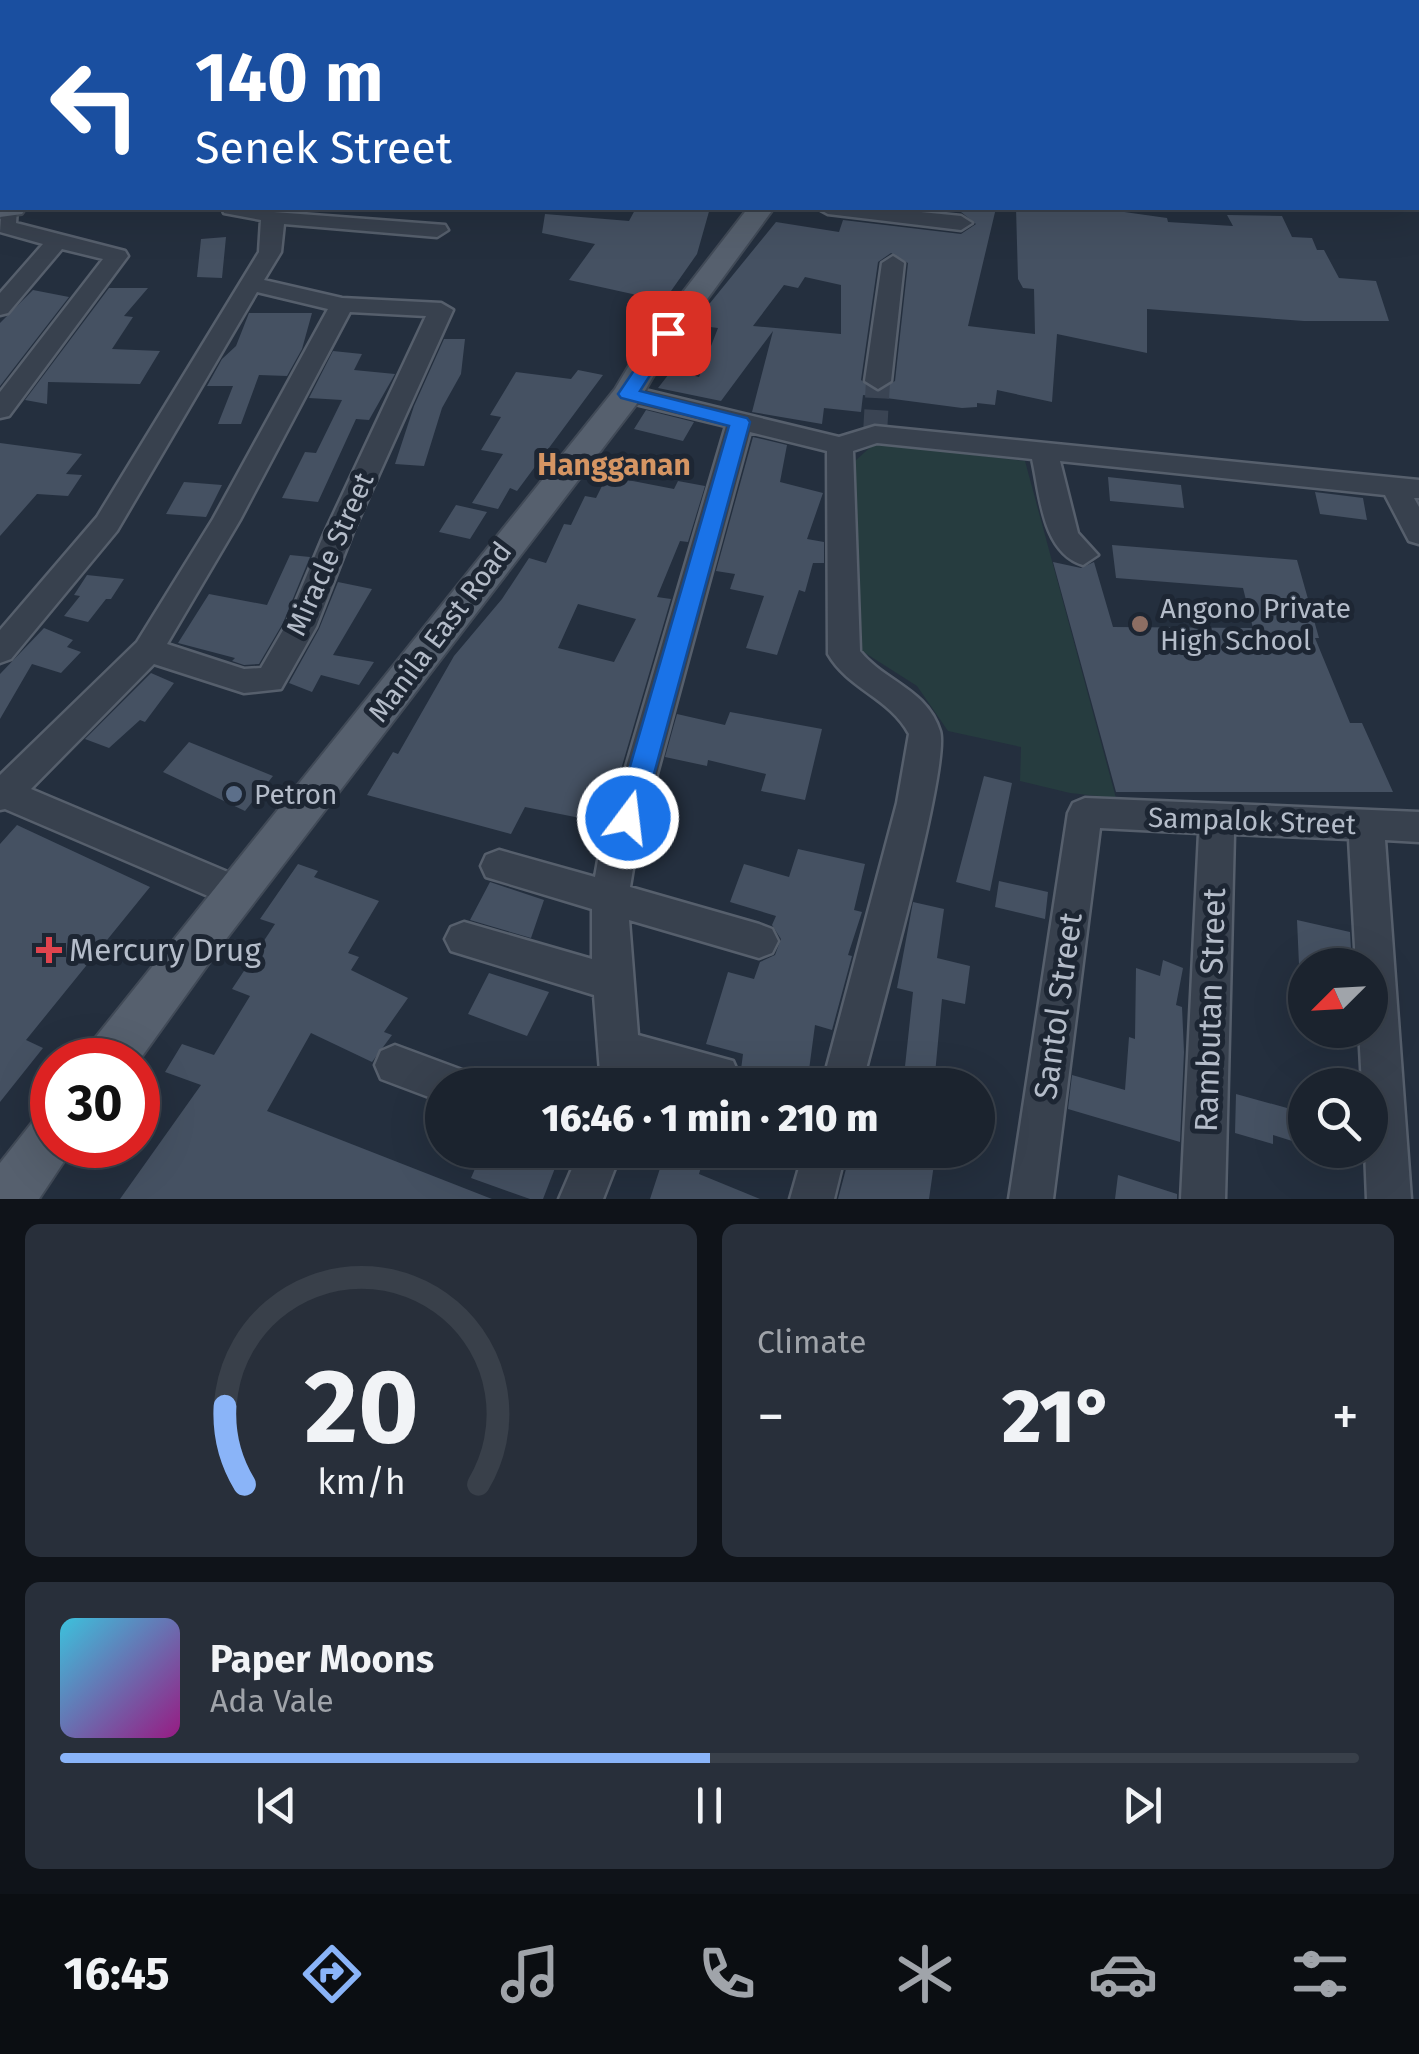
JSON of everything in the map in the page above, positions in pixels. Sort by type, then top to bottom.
[{"type":"main road","name":"Manila East Road","points":[[126,1038],[628,394],[760,210]]},
{"type":"main road","points":[[6,1199],[30,1167]]},
{"type":"street","points":[[0,410],[117,256],[5,226],[6,210]]},
{"type":"street","points":[[242,210],[437,230]]},
{"type":"street","points":[[845,210],[961,224]]},
{"type":"street","points":[[0,651],[107,524],[250,283],[270,258],[276,232],[272,216]]},
{"type":"street","points":[[0,308],[58,240]]},
{"type":"street","points":[[878,380],[893,263]]},
{"type":"street","points":[[236,892],[1,793],[51,750],[103,692],[148,650],[226,520],[342,306],[250,283]]},
{"type":"street","name":"Miracle Street","points":[[148,650],[244,681],[270,680],[302,627],[339,532],[441,310],[342,306]]},
{"type":"street","points":[[628,394],[840,446],[875,434],[1407,488],[1419,534]]},
{"type":"street","points":[[622,1068],[613,983],[611,898],[624,828],[740,422]]},
{"type":"street","points":[[840,446],[844,654],[850,665],[899,694],[925,734],[914,804],[846,1068]]},
{"type":"street","points":[[1044,452],[1065,538],[1084,555]]},
{"type":"street","name":"Sampalok Street","points":[[1085,813],[1419,828]]},
{"type":"street","name":"Santol Street","points":[[1030,1199],[1085,813]]},
{"type":"street","name":"Rambutan Street","points":[[1204,1199],[1218,820]]},
{"type":"street","points":[[1366,826],[1389,1199]]},
{"type":"street","points":[[498,866],[759,941]]},
{"type":"street","points":[[464,938],[613,983]]},
{"type":"street","points":[[395,1065],[425,1076]]},
{"type":"street","points":[[581,1199],[594,1168]]},
{"type":"street","points":[[812,1199],[820,1168]]},
{"type":"green space","points":[[875,443],[1025,461],[1116,798],[1070,793],[1020,781],[1021,747],[948,731],[917,686],[862,651],[855,461]]},
{"type":"building","points":[[635,210],[709,210],[697,254],[664,301],[569,280],[595,244],[542,233],[545,214],[629,221]]},
{"type":"building","points":[[942,210],[996,210],[968,326],[1035,334],[1034,289],[1023,288],[1018,279],[1016,210],[1110,210],[1167,218],[1168,222],[1233,226],[1227,215],[1282,216],[1292,237],[1312,238],[1317,250],[1324,250],[1339,278],[1376,281],[1389,321],[1304,321],[1147,309],[1147,353],[1057,334],[1052,402],[997,390],[995,405],[977,403],[977,407],[962,408],[863,395],[861,412],[824,408],[822,424],[752,412],[773,331],[721,401],[658,388],[672,370],[699,377],[718,328],[695,325],[697,319],[776,222],[839,232],[843,220],[961,234],[976,224],[961,212]],"holes":[[[891,253],[908,263],[895,381],[876,392],[861,380],[878,262]],[[805,277],[841,285],[841,334],[753,326],[784,285],[798,288]]]},
{"type":"building","points":[[226,237],[222,278],[197,277],[201,239]]},
{"type":"building","points":[[109,288],[148,288],[124,316],[133,317],[112,349],[160,351],[140,384],[48,382],[47,404],[25,400]]},
{"type":"building","points":[[33,290],[69,297],[0,386],[0,323]]},
{"type":"building","points":[[249,313],[312,313],[302,349],[287,376],[259,375],[241,424],[218,424],[233,386],[207,386],[222,359],[236,346]]},
{"type":"building","points":[[444,339],[465,339],[461,374],[442,408],[424,466],[395,464],[414,406]]},
{"type":"building","points":[[333,351],[362,354],[354,370],[395,374],[369,420],[356,419],[318,502],[282,498],[305,452],[316,453],[342,400],[309,398]]},
{"type":"building","points":[[578,370],[603,375],[517,491],[510,488],[498,509],[472,503],[503,454],[481,450],[501,417],[490,415],[516,372],[571,379]]},
{"type":"building","points":[[646,410],[694,422],[683,441],[634,429]]},
{"type":"building","points":[[753,437],[787,445],[780,482],[823,493],[807,539],[824,542],[824,563],[813,563],[805,592],[799,590],[777,655],[746,648],[764,596],[730,589],[735,574],[716,571]]},
{"type":"building","points":[[0,443],[82,454],[66,474],[82,475],[68,496],[37,494],[0,536]]},
{"type":"building","points":[[607,476],[674,489],[678,481],[705,486],[688,542],[680,541],[657,597],[671,599],[607,817],[610,824],[525,807],[511,834],[367,795],[393,752],[398,754],[454,656],[502,599],[529,558],[546,563],[564,524],[571,525],[585,496],[596,498]],"holes":[[[578,604],[636,619],[614,662],[558,648]]]},
{"type":"building","points":[[1108,477],[1181,485],[1184,508],[1110,501]]},
{"type":"building","points":[[184,482],[222,485],[206,517],[166,514]]},
{"type":"building","points":[[1315,492],[1363,498],[1367,520],[1320,514]]},
{"type":"building","points":[[456,505],[487,512],[470,539],[439,532]]},
{"type":"building","points":[[1112,545],[1297,560],[1319,638],[1315,638],[1350,723],[1362,723],[1393,792],[1116,792],[1053,562],[1081,568],[1094,562],[1113,627],[1253,628],[1243,588],[1116,578]]},
{"type":"building","points":[[290,555],[310,557],[283,623],[259,664],[244,665],[232,661],[235,658],[178,643],[209,594],[267,605]]},
{"type":"building","points":[[87,575],[124,579],[88,622],[64,616],[80,596],[74,595]]},
{"type":"building","points":[[338,582],[372,589],[333,655],[374,662],[359,685],[321,675],[312,692],[289,683],[319,629]]},
{"type":"building","points":[[44,628],[73,640],[67,647],[81,652],[61,673],[32,664],[0,719],[0,674]]},
{"type":"building","points":[[151,673],[174,683],[145,722],[140,720],[109,748],[85,739]]},
{"type":"building","points":[[730,712],[822,729],[805,800],[761,791],[766,774],[708,760],[707,766],[665,757],[677,714],[725,725]]},
{"type":"building","name":"Petron","points":[[189,742],[273,776],[245,811],[163,772]]},
{"type":"building","points":[[984,776],[1012,783],[990,891],[956,882]]},
{"type":"building","points":[[17,825],[150,887],[26,1040],[30,1042],[30,1064],[0,1102],[0,844]]},
{"type":"building","points":[[798,849],[865,864],[854,910],[862,912],[848,955],[852,956],[832,1030],[815,1025],[809,1068],[741,1068],[743,1054],[706,1044],[728,972],[754,979],[760,962],[775,955],[781,939],[772,925],[776,916],[730,902],[744,864],[789,877]]},
{"type":"building","points":[[298,864],[318,871],[314,877],[379,901],[348,953],[359,957],[351,970],[408,998],[384,1032],[392,1035],[372,1062],[311,1033],[267,1111],[492,1199],[120,1199],[142,1168],[160,1168],[160,1143],[201,1085],[165,1072],[182,1044],[214,1055],[250,996],[232,989],[275,924],[260,919]]},
{"type":"building","points":[[999,881],[1048,892],[1045,919],[995,907]]},
{"type":"building","points":[[490,882],[544,900],[531,938],[470,920]]},
{"type":"building","points":[[913,902],[944,909],[937,958],[970,966],[965,1004],[942,999],[936,1068],[905,1068],[913,992],[897,988]]},
{"type":"building","points":[[1297,920],[1350,932],[1351,948],[1298,948]]},
{"type":"building","points":[[1163,960],[1183,968],[1176,1005],[1182,1007],[1184,1052],[1180,1142],[1068,1109],[1072,1075],[1125,1090],[1129,1037],[1135,1039],[1136,968],[1160,976]]},
{"type":"building","points":[[489,973],[549,992],[527,1036],[468,1014]]},
{"type":"building","points":[[1236,1094],[1288,1108],[1288,1140],[1273,1135],[1273,1144],[1235,1133]]},
{"type":"building","points":[[475,1168],[555,1168],[543,1199],[530,1199],[471,1178]]},
{"type":"building","points":[[660,1168],[701,1168],[699,1174],[760,1199],[650,1199]]},
{"type":"building","points":[[846,1168],[933,1168],[929,1199],[838,1199]]},
{"type":"building","points":[[1118,1175],[1177,1194],[1177,1199],[1115,1199]]},
{"type":"tunnel","points":[[875,434],[878,381]]},
{"type":"place","name":"Angono Private High School","points":[[1140,624]]},
{"type":"place","name":"Petron","points":[[234,794]]},
{"type":"place","name":"Mercury Drug","points":[[49,950]]},
{"type":"district","name":"Hangganan","points":[[614,465]]},
{"type":"route","points":[[628,818],[740,422],[628,394],[668,333]]}]
